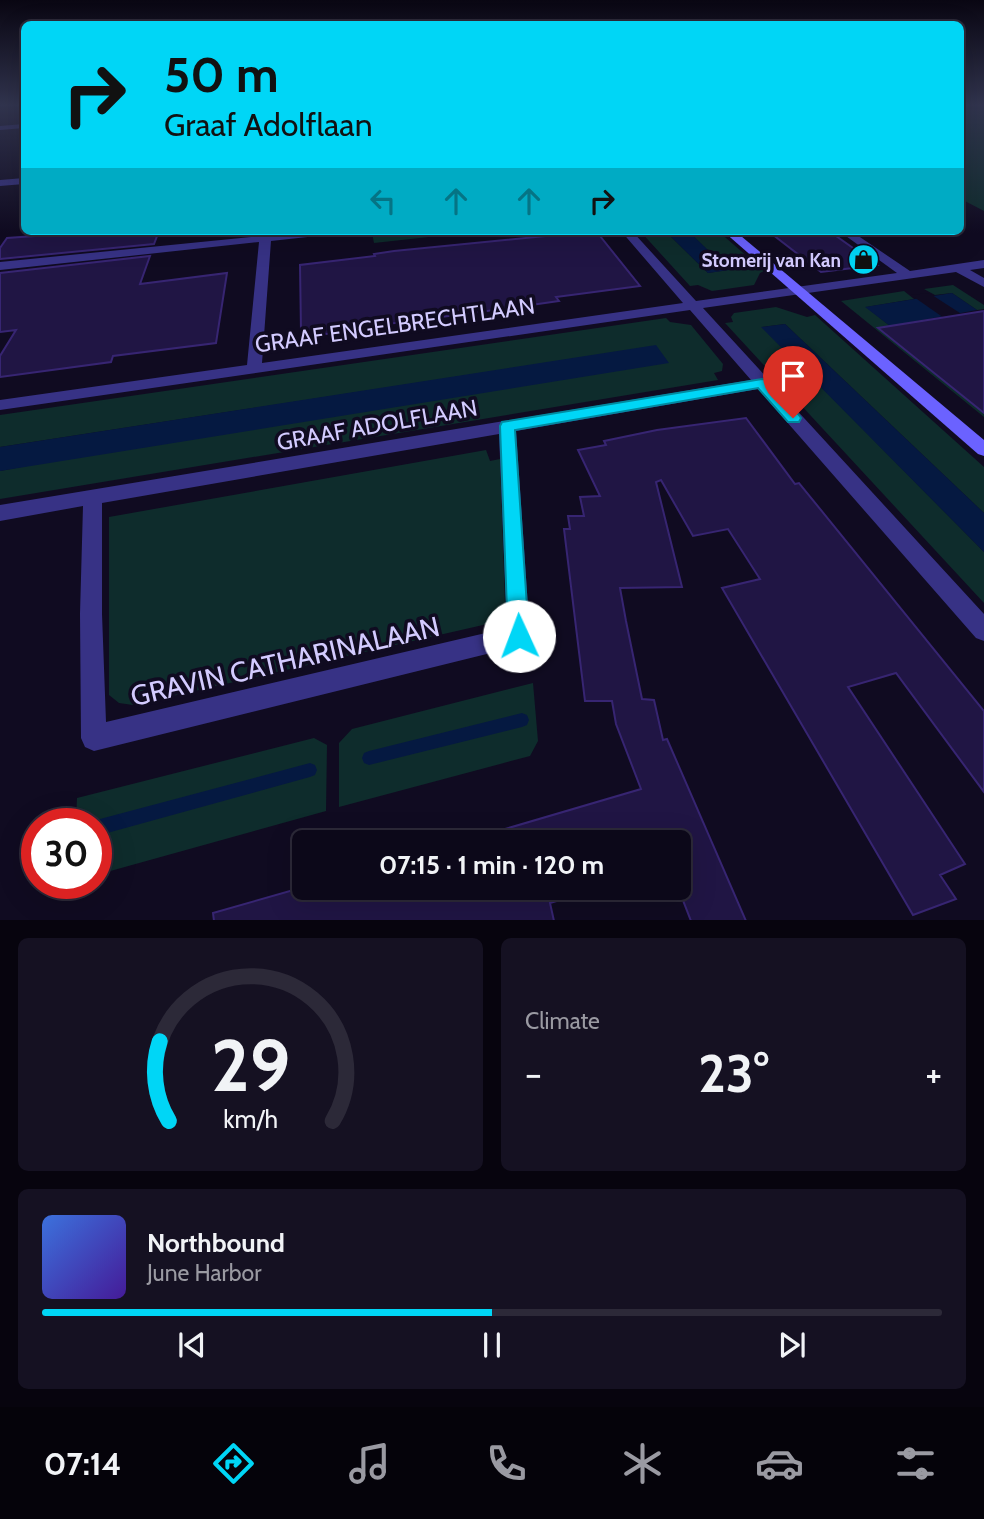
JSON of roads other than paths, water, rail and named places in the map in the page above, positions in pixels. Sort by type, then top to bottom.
[{"type":"street","points":[[0,183],[21,181]]},
{"type":"street","points":[[0,266],[266,235],[254,368]]},
{"type":"street","points":[[630,235],[984,630]]},
{"type":"street","points":[[733,235],[984,450]]},
{"type":"street","points":[[850,235],[908,275]]},
{"type":"street","name":"GRAAF ENGELBRECHTLAAN","points":[[0,405],[984,264]]},
{"type":"street","points":[[959,268],[984,283]]},
{"type":"street","name":"GRAAF ADOLFLAAN","points":[[0,513],[762,383]]},
{"type":"street","name":"GRAVIN CATHARINALAAN","points":[[93,497],[90,614],[94,738],[519,636],[508,426]]},
{"type":"water","points":[[669,235],[692,235],[729,270],[708,273]]},
{"type":"water","points":[[952,293],[977,310],[890,326],[865,307]]},
{"type":"water","points":[[785,324],[984,513],[984,552],[761,327]]},
{"type":"water","points":[[656,345],[669,363],[0,471],[0,447]]},
{"type":"waterway","points":[[369,758],[522,720]]},
{"type":"waterway","points":[[112,824],[310,770]]},
{"type":"place","name":"Stomerij van Kan","points":[[864,260]]}]
